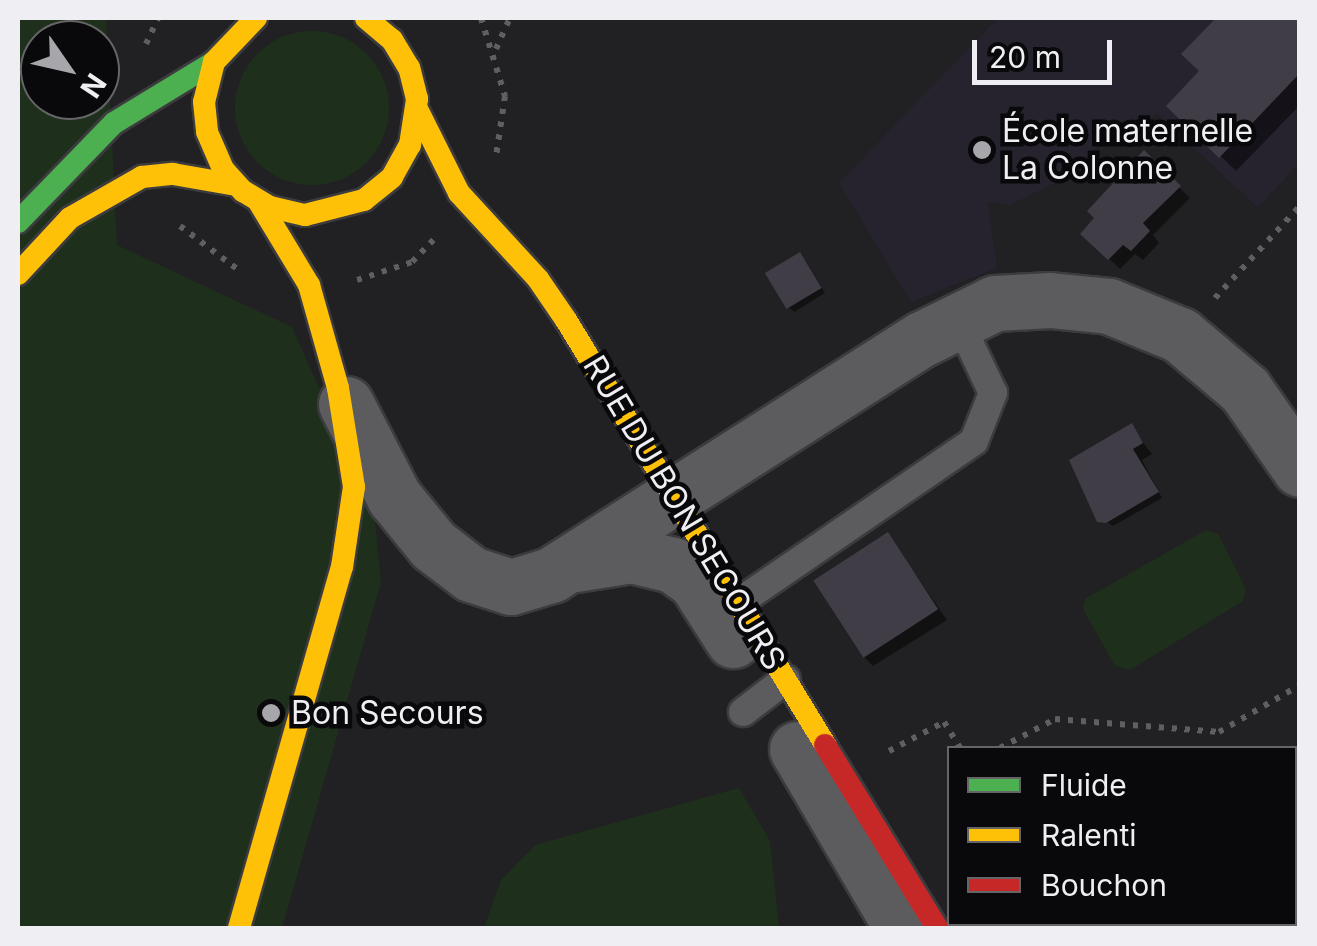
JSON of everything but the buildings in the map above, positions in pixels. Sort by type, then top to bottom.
[{"type":"main road","points":[[230,18],[204,102],[206,132],[236,185],[259,202],[309,285],[338,388],[354,471],[348,540],[239,928]]},
{"type":"main road","points":[[18,222],[114,122],[219,55],[256,18]]},
{"type":"main road","name":"RUE DU BON SECOURS","points":[[366,18],[399,48],[417,110],[441,168],[553,300],[672,494],[728,610]]},
{"type":"main road","points":[[259,202],[318,215],[364,200],[406,156],[417,110]]},
{"type":"main road","points":[[18,274],[70,218],[142,178],[172,174],[236,185]]},
{"type":"main road","name":"RUE DU BON SECOURS","points":[[764,695],[846,778],[937,928]]},
{"type":"street","points":[[338,388],[394,497],[446,557],[487,582],[511,587],[562,568],[672,494],[958,318],[996,304],[1078,302],[1129,312],[1180,335],[1245,390],[1300,468]]},
{"type":"street","name":"RUE DU BON SECOURS","points":[[562,568],[612,555],[661,560],[696,582],[728,610],[764,695],[902,928]]},
{"type":"lane","points":[[728,610],[974,441],[993,393],[958,318]]},
{"type":"path","points":[[481,18],[495,50],[505,128],[494,164]]},
{"type":"path","points":[[495,50],[510,18]]},
{"type":"path","points":[[1180,335],[1300,206]]},
{"type":"path","points":[[1004,746],[1054,718],[1219,732],[1300,685]]},
{"type":"path","points":[[846,778],[944,722],[959,746]]},
{"type":"shaded area","name":"École maternelle La Colonne","points":[[998,18],[1299,18],[1299,163],[1258,208],[1157,113],[1131,138],[1117,127],[1065,178],[1010,205],[988,202],[997,268],[911,302],[839,183]]},
{"type":"green space","points":[[18,18],[106,18],[20,20],[20,120],[111,120],[117,245],[292,327],[374,511],[381,582],[282,928],[18,928]]},
{"type":"green space","points":[[312,31],[341,37],[366,54],[383,79],[389,108],[383,137],[366,162],[341,179],[312,185],[283,179],[258,162],[241,137],[235,108],[241,79],[258,54],[283,37]]},
{"type":"green space","points":[[1206,530],[1218,534],[1246,589],[1243,601],[1130,670],[1115,666],[1083,609],[1085,599]]},
{"type":"green space","points":[[739,788],[770,841],[779,928],[484,928],[501,880],[535,845]]},
{"type":"traffic: fast","points":[[18,222],[114,123],[214,62]]},
{"type":"traffic: slow","points":[[256,18],[214,62],[204,102],[207,132],[223,169],[243,191],[270,207],[305,215],[364,200],[392,177],[410,145],[417,99],[409,68],[392,40],[366,18]]},
{"type":"traffic: slow","points":[[417,109],[459,193],[538,279],[566,320],[825,745]]},
{"type":"traffic: slow","points":[[18,274],[70,218],[142,177],[173,174],[236,185]]},
{"type":"traffic: slow","points":[[239,928],[342,567],[354,487],[338,388],[309,285],[259,202]]},
{"type":"traffic: jam","points":[[825,745],[937,928]]},
{"type":"place","name":"École maternelle La Colonne","points":[[982,150]]},
{"type":"place","name":"Bon Secours","points":[[271,713]]}]
